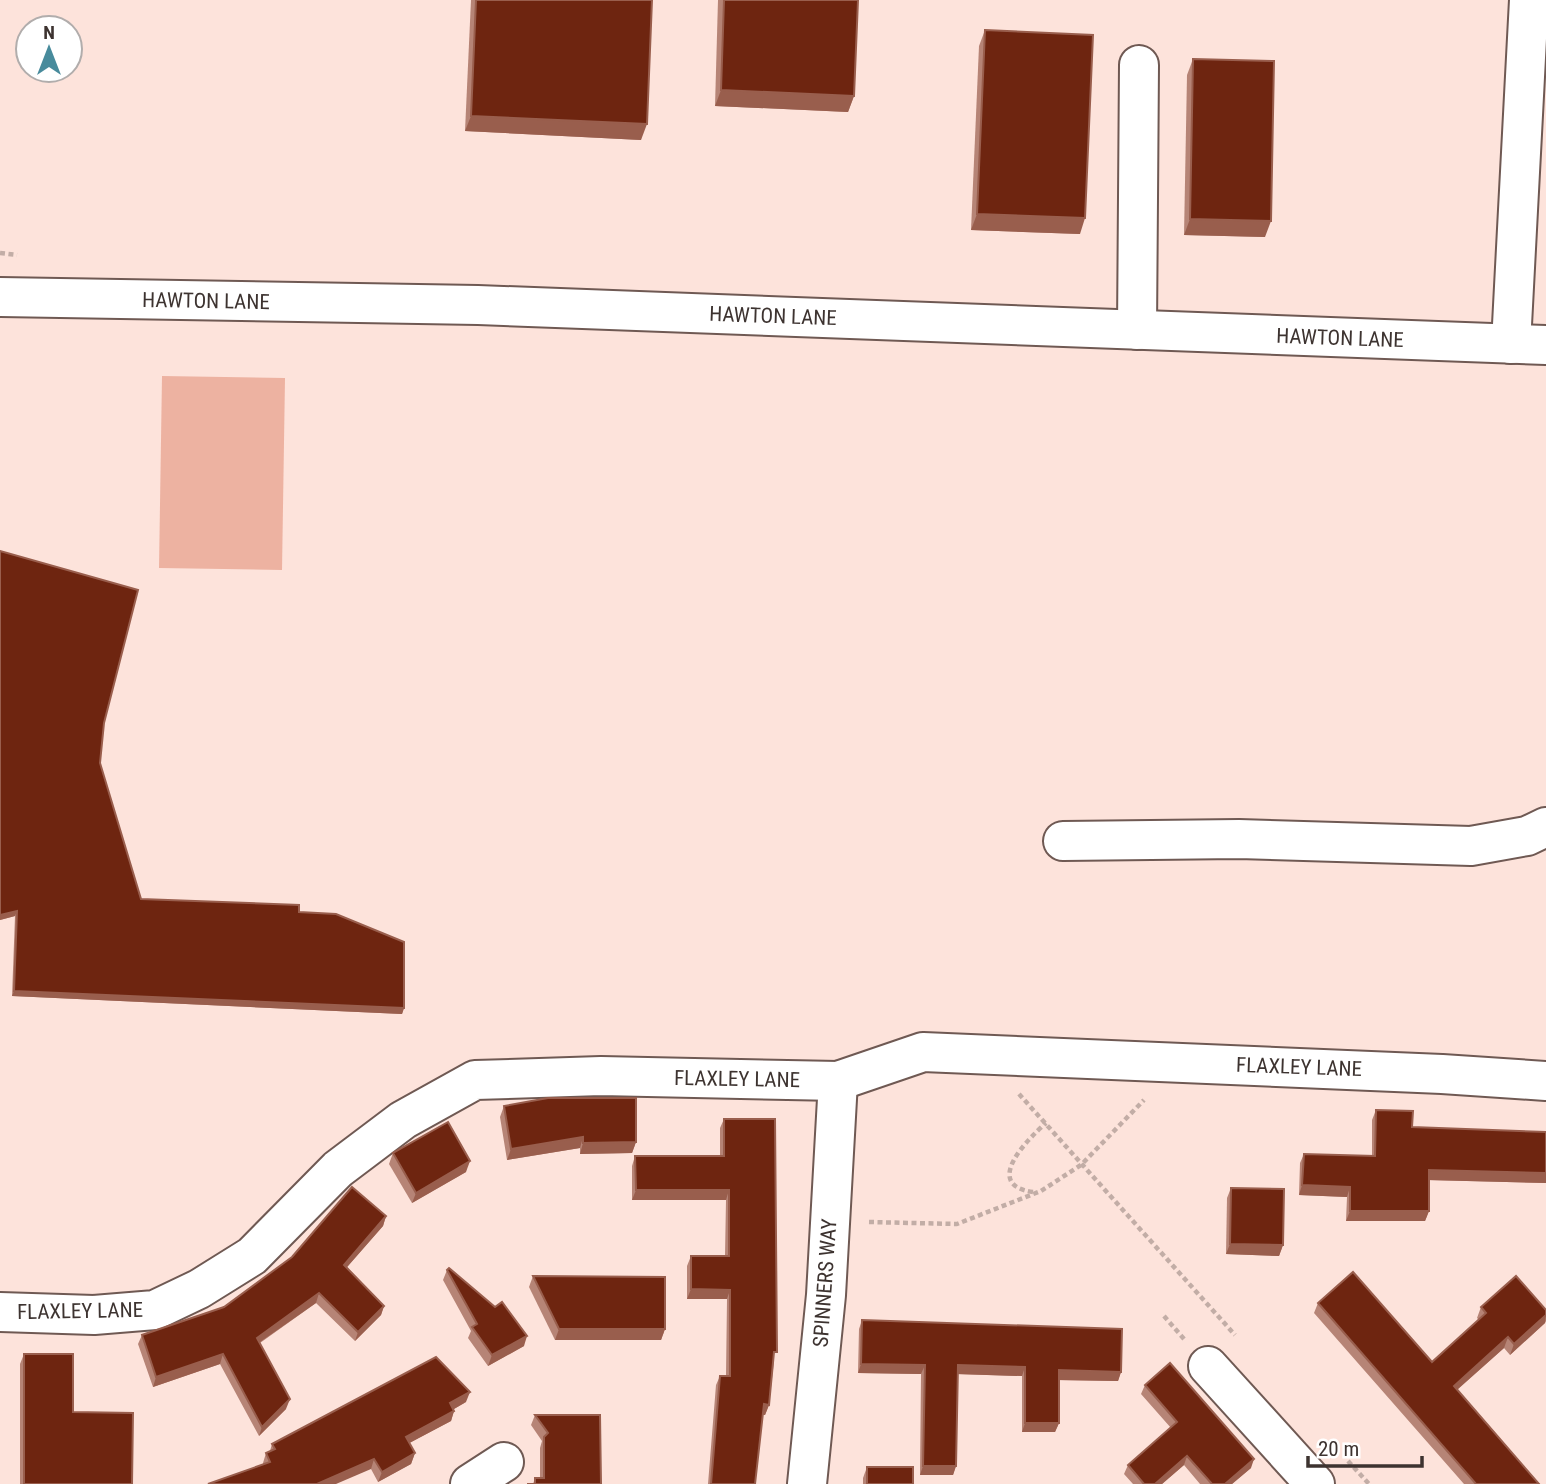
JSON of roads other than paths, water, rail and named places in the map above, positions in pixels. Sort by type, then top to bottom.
[{"type":"street","points":[[1529,0],[1535,85],[1529,345]]},
{"type":"street","points":[[1137,330],[1139,65]]},
{"type":"street","name":"HAWTON LANE","points":[[0,297],[478,305],[1529,345]]},
{"type":"street","points":[[1062,841],[1239,839],[1471,846],[1527,836],[1546,827]]},
{"type":"street","name":"FLAXLEY LANE","points":[[0,1312],[94,1315],[155,1310],[199,1289],[252,1256],[338,1169],[403,1120],[475,1080],[601,1076],[838,1081],[923,1052],[1546,1081]]},
{"type":"street","name":"SPINNERS WAY","points":[[807,1484],[830,1221],[838,1081]]},
{"type":"street","points":[[1208,1366],[1315,1484]]},
{"type":"street","points":[[470,1484],[504,1462]]}]
